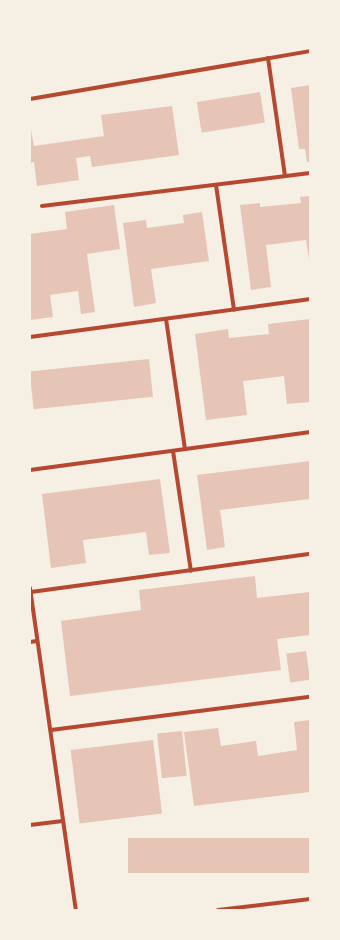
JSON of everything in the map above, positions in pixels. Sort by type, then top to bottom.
[{"type":"street","points":[[30,99],[310,50]]},
{"type":"street","points":[[268,58],[285,176]]},
{"type":"street","points":[[42,206],[310,173]]},
{"type":"street","points":[[216,185],[234,310]]},
{"type":"street","points":[[30,337],[310,299]]},
{"type":"street","points":[[166,319],[185,450]]},
{"type":"street","points":[[30,470],[310,432]]},
{"type":"street","points":[[173,451],[191,571]]},
{"type":"street","points":[[76,910],[30,590],[191,571],[310,554]]},
{"type":"street","points":[[30,642],[37,641]]},
{"type":"street","points":[[51,730],[310,697]]},
{"type":"street","points":[[30,825],[63,821]]},
{"type":"street","points":[[218,910],[310,898]]},
{"type":"building","points":[[310,85],[310,162],[307,162],[305,149],[299,149],[291,88]]},
{"type":"building","points":[[260,92],[265,123],[202,133],[197,102]]},
{"type":"building","points":[[172,106],[179,155],[92,167],[90,156],[76,158],[79,180],[37,186],[34,162],[30,163],[30,125],[34,146],[104,136],[101,115]]},
{"type":"building","points":[[310,196],[310,267],[306,240],[266,245],[271,287],[251,290],[240,205],[260,203],[260,207],[301,203],[300,197]]},
{"type":"building","points":[[114,205],[120,249],[87,254],[95,312],[81,314],[78,291],[50,295],[53,317],[30,320],[30,234],[67,229],[65,212]]},
{"type":"building","points":[[202,212],[209,261],[151,269],[156,303],[134,307],[123,223],[146,220],[147,228],[184,223],[183,215]]},
{"type":"building","points":[[310,319],[310,402],[287,404],[284,376],[243,381],[247,415],[206,420],[195,334],[228,329],[229,338],[269,334],[268,324]]},
{"type":"building","points":[[149,359],[153,397],[34,409],[30,372]]},
{"type":"building","points":[[310,461],[310,499],[220,510],[225,547],[207,550],[197,475]]},
{"type":"building","points":[[160,479],[170,553],[149,555],[146,532],[83,540],[86,563],[51,568],[42,494]]},
{"type":"building","points":[[255,576],[257,598],[310,592],[310,635],[277,639],[281,670],[70,696],[61,621],[141,610],[139,590]]},
{"type":"building","points":[[306,651],[310,680],[290,683],[286,654]]},
{"type":"building","points":[[310,720],[310,792],[194,806],[184,732],[218,728],[221,746],[256,741],[258,756],[297,750],[294,722]]},
{"type":"building","points":[[182,731],[187,776],[162,778],[157,734]]},
{"type":"building","points":[[153,740],[162,813],[80,824],[71,750]]},
{"type":"building","points":[[128,838],[310,838],[310,873],[128,873]]}]
